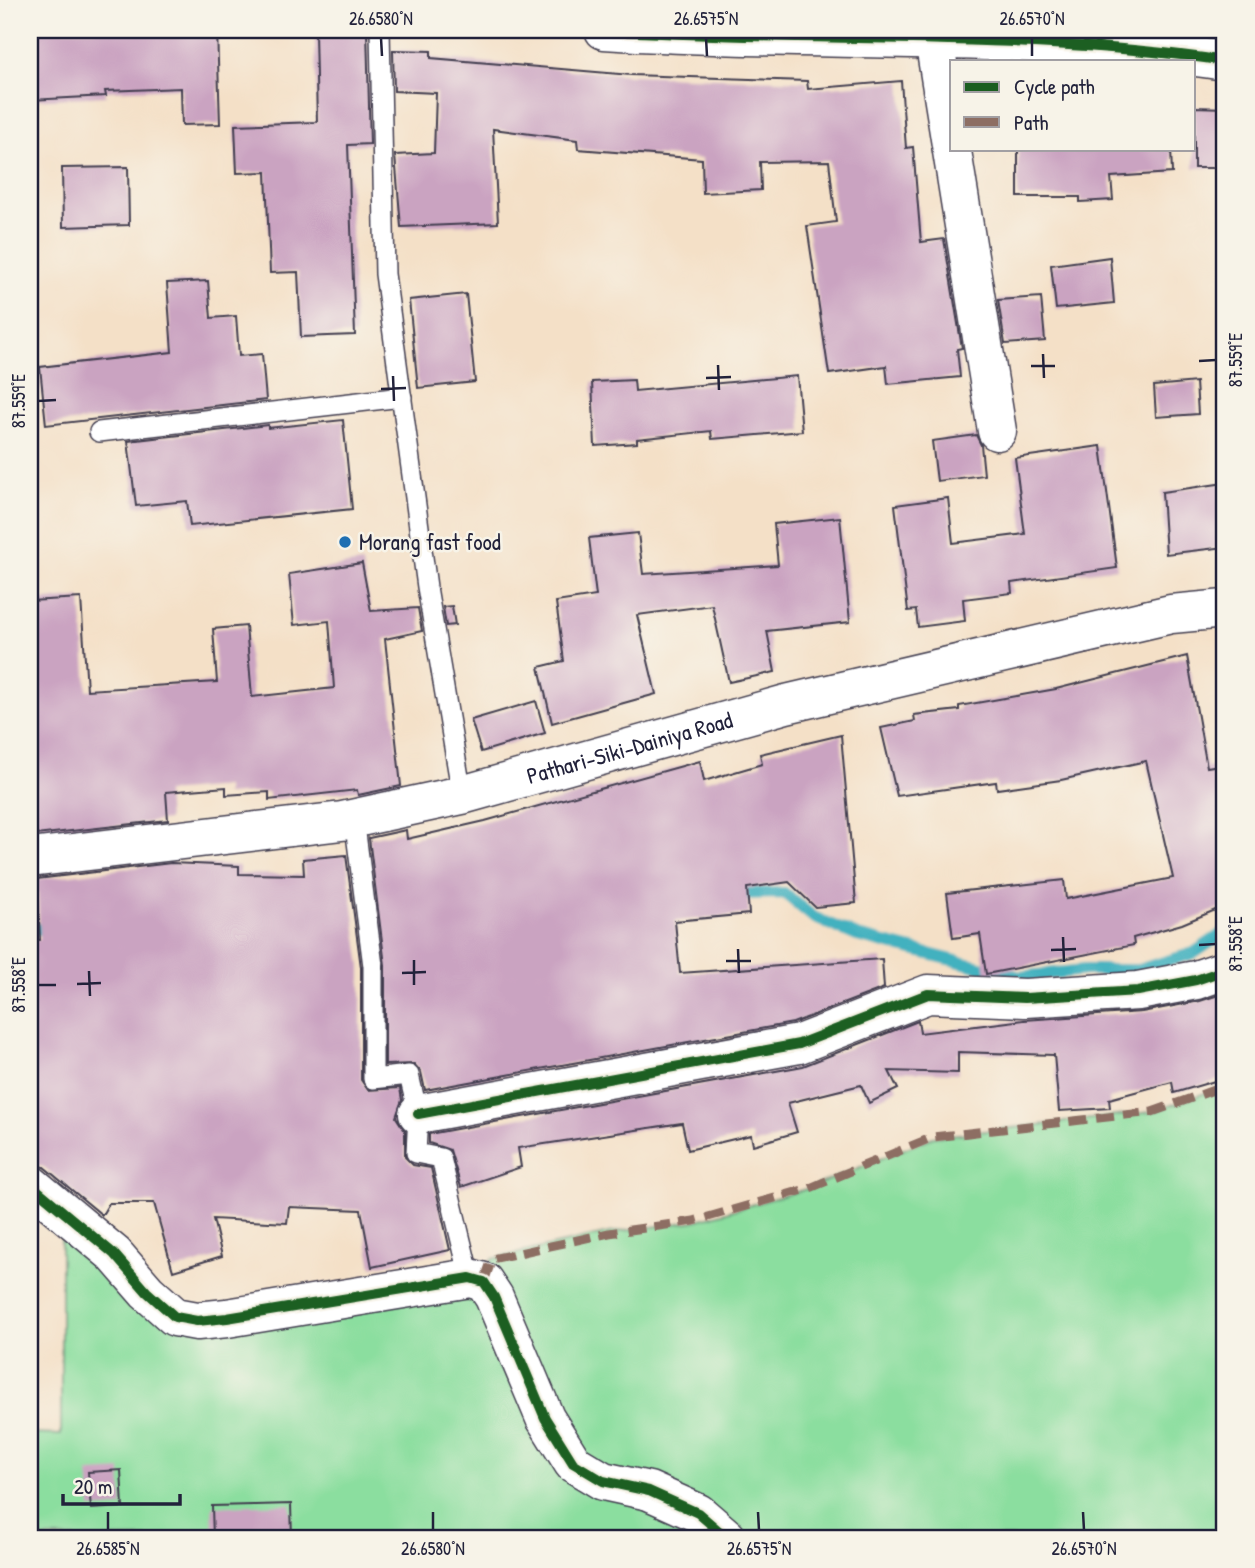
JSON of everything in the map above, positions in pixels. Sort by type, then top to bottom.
[{"type":"street","points":[[604,30],[719,38],[1020,40],[1225,61]]},
{"type":"street","points":[[934,38],[950,138]]},
{"type":"street","points":[[952,150],[997,431]]},
{"type":"street","name":"Pathari-Siki-Dainiya Road","points":[[30,858],[325,825],[462,795],[786,704],[1171,614],[1225,609]]},
{"type":"street","points":[[418,1114],[799,1044],[928,994],[1026,998],[1138,991],[1196,980],[1225,970]]},
{"type":"street","points":[[30,1184],[114,1254],[147,1293],[175,1317],[197,1321],[227,1318],[470,1278],[484,1282],[494,1297],[545,1418],[573,1463],[603,1481],[649,1491],[698,1513],[727,1538]]},
{"type":"lane","points":[[380,30],[385,274],[427,587],[462,795]]},
{"type":"lane","points":[[99,432],[402,397]]},
{"type":"lane","points":[[354,818],[373,965],[373,1079],[409,1075],[418,1114],[416,1153],[441,1158],[470,1278]]},
{"type":"green space","points":[[1225,1086],[1225,1538],[30,1538],[30,1434],[61,1435],[61,1208],[175,1317],[484,1282],[492,1259],[609,1233],[694,1221],[810,1188],[933,1137],[1152,1112]]},
{"type":"building","points":[[30,30],[217,30],[220,124],[182,125],[181,88],[105,91],[106,96],[30,100]]},
{"type":"building","points":[[367,31],[370,144],[348,145],[355,335],[301,337],[298,272],[270,273],[266,172],[237,173],[235,125],[317,122],[315,32]]},
{"type":"building","points":[[393,50],[431,51],[431,58],[631,75],[807,81],[808,89],[901,81],[906,148],[913,147],[921,242],[944,239],[962,348],[957,349],[960,377],[888,384],[886,366],[829,374],[807,226],[836,222],[829,161],[760,162],[761,190],[703,193],[702,159],[578,149],[577,140],[493,129],[498,223],[401,227],[395,155],[434,153],[436,93],[394,91]]},
{"type":"building","points":[[1196,107],[1225,108],[1225,168],[1194,168]]},
{"type":"building","points":[[1018,150],[1171,150],[1172,173],[1111,177],[1113,200],[1080,202],[1080,197],[1018,197]]},
{"type":"building","points":[[128,167],[129,225],[63,227],[62,168]]},
{"type":"building","points":[[1110,257],[1114,303],[1056,309],[1051,265]]},
{"type":"building","points":[[208,281],[211,318],[236,316],[239,356],[262,354],[266,400],[46,425],[40,367],[172,352],[167,283]]},
{"type":"building","points":[[466,294],[475,382],[418,388],[409,300]]},
{"type":"building","points":[[1041,297],[1045,341],[1005,344],[998,300]]},
{"type":"building","points":[[797,376],[802,431],[712,439],[711,431],[637,439],[637,443],[595,446],[592,382],[634,380],[635,391]]},
{"type":"building","points":[[1196,382],[1198,414],[1156,417],[1154,386]]},
{"type":"building","points":[[343,420],[352,509],[190,526],[187,501],[136,506],[128,441],[268,425],[268,428]]},
{"type":"building","points":[[976,435],[981,445],[984,475],[937,481],[932,441]]},
{"type":"building","points":[[1101,446],[1117,568],[1011,583],[1012,593],[963,599],[965,621],[918,627],[916,610],[908,611],[895,505],[948,498],[953,543],[1025,534],[1015,458]]},
{"type":"building","points":[[1225,483],[1225,547],[1166,554],[1162,492]]},
{"type":"building","points":[[840,517],[850,622],[767,631],[775,672],[729,682],[712,605],[637,615],[656,694],[552,723],[539,667],[564,661],[556,602],[596,596],[589,538],[638,533],[643,574],[778,565],[774,524]]},
{"type":"building","points":[[362,563],[371,611],[418,608],[422,631],[385,639],[401,786],[358,795],[357,790],[269,800],[269,792],[226,795],[226,787],[166,792],[168,820],[36,835],[35,821],[30,822],[30,601],[81,598],[87,690],[217,682],[213,629],[246,626],[252,697],[334,688],[329,621],[294,625],[289,574]]},
{"type":"building","points":[[452,606],[455,625],[446,626],[443,607]]},
{"type":"building","points":[[1187,656],[1207,767],[1225,764],[1225,906],[1182,924],[1133,938],[1134,945],[986,974],[980,934],[953,938],[947,893],[1064,880],[1066,899],[1173,878],[1146,761],[1061,780],[997,789],[996,782],[897,796],[881,728],[915,721],[914,715],[959,710],[959,706],[1056,689]]},
{"type":"building","points":[[536,701],[545,733],[481,752],[471,720]]},
{"type":"building","points":[[841,735],[856,903],[815,907],[789,882],[747,888],[749,914],[675,921],[680,973],[882,959],[884,988],[793,1023],[425,1090],[421,1072],[414,1064],[385,1065],[385,965],[369,838],[406,830],[407,839],[485,821],[700,761],[704,781],[762,764],[760,754]]},
{"type":"building","points":[[346,855],[361,967],[361,1080],[368,1090],[400,1088],[402,1100],[396,1117],[405,1131],[405,1157],[413,1165],[431,1168],[450,1250],[372,1267],[361,1210],[289,1207],[287,1223],[213,1219],[222,1256],[173,1271],[154,1203],[109,1203],[102,1215],[44,1167],[30,1163],[30,940],[40,940],[37,879],[171,863],[239,866],[239,874],[304,875],[303,859]]},
{"type":"building","points":[[1225,993],[1225,1078],[1174,1093],[1172,1082],[1109,1099],[1110,1108],[1059,1111],[1054,1055],[958,1052],[958,1073],[889,1071],[898,1089],[869,1103],[861,1085],[788,1103],[797,1132],[753,1145],[751,1135],[688,1150],[682,1123],[518,1148],[521,1167],[461,1187],[450,1150],[429,1143],[429,1134],[803,1066],[918,1021],[920,1033],[1024,1020],[1142,1012],[1200,1001]]},
{"type":"building","points":[[121,1470],[123,1507],[91,1509],[88,1472]]},
{"type":"building","points":[[291,1504],[292,1538],[213,1538],[212,1506]]},
{"type":"waterway","points":[[731,894],[784,893],[813,917],[857,936],[1020,977],[1085,970],[1138,970],[1194,953],[1225,932]]},
{"type":"waterway","points":[[30,929],[54,929]]},
{"type":"marked path","points":[[484,1282],[492,1259],[609,1233],[694,1221],[810,1188],[933,1137],[1152,1112],[1225,1086]]},
{"type":"cycle path","points":[[604,30],[993,41],[1148,51],[1225,61]]},
{"type":"cycle path","points":[[418,1114],[799,1044],[928,994],[1025,998],[1138,991],[1196,980],[1225,970]]},
{"type":"cycle path","points":[[30,1184],[114,1254],[147,1292],[175,1317],[197,1321],[227,1318],[470,1278],[484,1282],[494,1297],[545,1418],[573,1463],[603,1481],[649,1491],[698,1513],[727,1538]]},
{"type":"place","name":"Morang fast food","points":[[345,542]]}]
